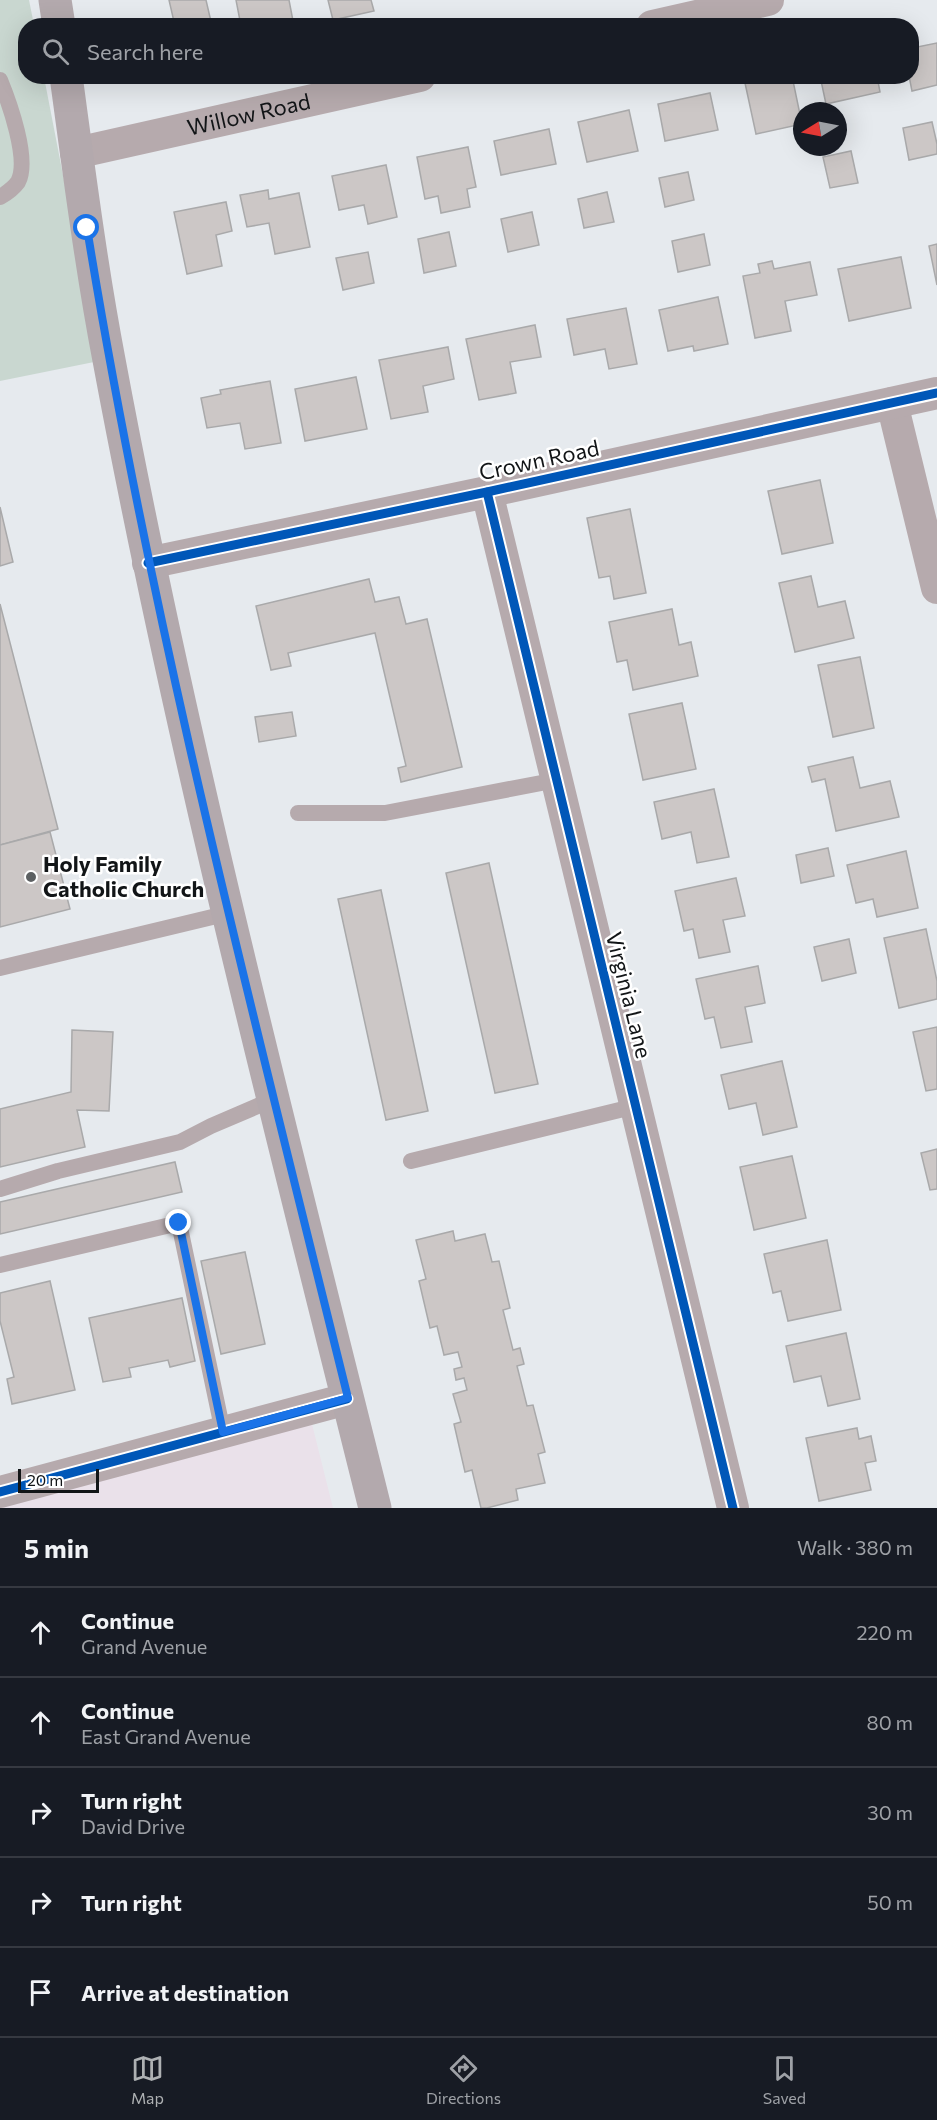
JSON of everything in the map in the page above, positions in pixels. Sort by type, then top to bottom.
[{"type":"main road","points":[[55,0],[58,18]]},
{"type":"main road","points":[[67,84],[108,357],[148,563],[229,913],[375,1508]]},
{"type":"street","points":[[688,18],[768,0]]},
{"type":"street","name":"Willow Road","points":[[76,153],[384,84]]},
{"type":"street","name":"Crown Road","points":[[148,563],[487,492],[937,393]]},
{"type":"street","points":[[892,403],[937,588]]},
{"type":"street","name":"Virginia Lane","points":[[487,492],[733,1508]]},
{"type":"street","points":[[0,1492],[348,1398]]},
{"type":"lane","points":[[0,81],[16,128],[22,167],[19,180],[9,192],[0,197]]},
{"type":"lane","points":[[298,813],[385,813],[557,780]]},
{"type":"lane","points":[[0,968],[229,913]]},
{"type":"lane","points":[[0,1189],[58,1171],[180,1142],[274,1099]]},
{"type":"lane","points":[[411,1161],[636,1106]]},
{"type":"lane","points":[[0,1265],[179,1223],[223,1432]]},
{"type":"shaded area","points":[[0,0],[29,0],[33,18],[18,18],[18,84],[45,84],[99,361],[0,381]]},
{"type":"shaded area","points":[[311,1420],[333,1508],[0,1508],[0,1496]]},
{"type":"building","points":[[169,0],[206,0],[210,18],[173,18]]},
{"type":"building","points":[[236,0],[289,0],[292,18],[239,18]]},
{"type":"building","points":[[328,0],[371,0],[374,11],[332,18]]},
{"type":"building","points":[[937,43],[937,85],[912,91],[911,84],[919,84],[919,47]]},
{"type":"building","points":[[745,84],[794,84],[797,102],[793,102],[793,126],[756,134]]},
{"type":"building","points":[[822,84],[878,84],[880,92],[826,102]]},
{"type":"building","points":[[710,93],[718,130],[665,141],[658,104]]},
{"type":"building","points":[[629,110],[638,151],[587,162],[578,122]]},
{"type":"building","points":[[932,122],[937,154],[909,160],[903,128]]},
{"type":"building","points":[[549,129],[556,164],[501,175],[494,141]]},
{"type":"building","points":[[468,147],[476,187],[467,189],[470,207],[441,213],[438,196],[425,199],[417,157]]},
{"type":"building","points":[[851,151],[858,183],[830,188],[823,157],[847,156],[847,152]]},
{"type":"building","points":[[386,165],[397,217],[368,224],[364,205],[339,210],[332,176]]},
{"type":"building","points":[[688,172],[694,200],[665,207],[659,178]]},
{"type":"building","points":[[268,190],[269,199],[299,193],[310,247],[275,254],[269,223],[247,227],[240,195]]},
{"type":"building","points":[[607,192],[614,222],[584,228],[578,199]]},
{"type":"building","points":[[226,202],[232,231],[216,235],[222,266],[187,274],[174,212]]},
{"type":"building","points":[[532,212],[539,245],[508,252],[501,219]]},
{"type":"building","points":[[449,232],[456,266],[424,273],[418,239]]},
{"type":"building","points":[[704,234],[710,265],[678,272],[672,241]]},
{"type":"building","points":[[937,244],[937,285],[929,246]]},
{"type":"building","points":[[368,252],[374,283],[343,290],[336,258]]},
{"type":"building","points":[[901,257],[911,308],[849,321],[838,269]]},
{"type":"building","points":[[772,261],[774,269],[810,262],[817,295],[785,301],[791,331],[755,338],[743,276],[760,273],[758,264]]},
{"type":"building","points":[[718,297],[728,344],[694,351],[693,346],[668,351],[659,310]]},
{"type":"building","points":[[626,308],[637,364],[609,369],[605,349],[574,355],[567,319]]},
{"type":"building","points":[[535,325],[541,357],[510,362],[516,393],[479,400],[466,339]]},
{"type":"building","points":[[448,347],[454,379],[423,386],[428,412],[391,419],[379,360]]},
{"type":"building","points":[[356,377],[367,429],[305,441],[295,389]]},
{"type":"building","points":[[270,381],[281,443],[245,449],[240,423],[207,428],[201,398],[221,394],[220,390]]},
{"type":"building","points":[[820,480],[833,543],[782,554],[768,491]]},
{"type":"building","points":[[0,507],[13,562],[0,566]]},
{"type":"building","points":[[630,509],[646,593],[614,599],[610,576],[599,578],[587,518]]},
{"type":"building","points":[[811,576],[818,607],[845,601],[854,638],[795,652],[779,583]]},
{"type":"building","points":[[369,579],[375,602],[399,597],[406,624],[427,619],[462,767],[401,782],[398,768],[406,766],[375,633],[288,653],[291,666],[271,670],[256,606]]},
{"type":"building","points":[[0,604],[58,829],[0,845]]},
{"type":"building","points":[[672,609],[679,645],[691,642],[698,676],[633,690],[627,660],[617,662],[609,622]]},
{"type":"building","points":[[860,657],[874,728],[833,737],[818,665]]},
{"type":"building","points":[[682,703],[696,769],[643,780],[629,714]]},
{"type":"building","points":[[292,712],[296,736],[259,742],[255,717]]},
{"type":"building","points":[[853,757],[860,788],[890,781],[899,817],[836,831],[825,779],[812,782],[808,767]]},
{"type":"building","points":[[714,789],[729,857],[697,863],[691,832],[662,839],[654,802]]},
{"type":"building","name":"Holy Family Catholic Church","points":[[50,832],[70,909],[0,927],[0,845]]},
{"type":"building","points":[[828,848],[834,876],[801,883],[796,855]]},
{"type":"building","points":[[906,851],[918,908],[877,917],[873,899],[856,903],[847,865]]},
{"type":"building","points":[[489,863],[538,1084],[495,1093],[446,873]]},
{"type":"building","points":[[736,878],[745,916],[723,920],[730,952],[699,958],[693,929],[684,931],[675,891]]},
{"type":"building","points":[[381,890],[428,1111],[386,1120],[338,899]]},
{"type":"building","points":[[926,929],[937,981],[937,999],[899,1008],[884,938]]},
{"type":"building","points":[[849,939],[856,973],[822,981],[814,947]]},
{"type":"building","points":[[758,966],[765,1003],[745,1007],[752,1042],[721,1048],[714,1017],[705,1019],[696,979]]},
{"type":"building","points":[[937,1027],[937,1089],[926,1091],[913,1032]]},
{"type":"building","points":[[72,1030],[113,1032],[109,1111],[77,1110],[85,1147],[0,1167],[0,1109],[71,1092]]},
{"type":"building","points":[[782,1061],[797,1127],[763,1135],[756,1103],[729,1109],[721,1075]]},
{"type":"building","points":[[937,1149],[937,1189],[930,1190],[921,1153]]},
{"type":"building","points":[[792,1156],[806,1218],[754,1230],[740,1167]]},
{"type":"building","points":[[175,1162],[182,1192],[0,1234],[0,1202]]},
{"type":"building","points":[[453,1231],[455,1241],[485,1234],[492,1262],[499,1261],[510,1308],[503,1310],[513,1350],[520,1348],[524,1364],[517,1366],[527,1406],[533,1405],[545,1452],[538,1454],[545,1483],[516,1489],[518,1500],[487,1508],[481,1508],[472,1470],[465,1472],[454,1424],[461,1422],[453,1394],[467,1390],[464,1378],[456,1380],[454,1369],[462,1367],[458,1352],[444,1355],[437,1326],[430,1328],[419,1281],[426,1279],[416,1240]]},
{"type":"building","points":[[827,1240],[841,1310],[788,1321],[781,1291],[773,1293],[764,1254]]},
{"type":"building","points":[[245,1252],[265,1344],[221,1354],[201,1261]]},
{"type":"building","points":[[50,1281],[75,1390],[12,1404],[7,1379],[14,1377],[0,1321],[0,1293]]},
{"type":"building","points":[[182,1298],[195,1361],[170,1367],[168,1360],[129,1368],[131,1377],[103,1382],[89,1318]]},
{"type":"building","points":[[846,1333],[860,1399],[828,1406],[821,1376],[794,1382],[786,1346]]},
{"type":"building","points":[[857,1428],[859,1439],[871,1436],[876,1461],[865,1463],[871,1490],[819,1501],[806,1438]]},
{"type":"cycle path","points":[[148,563],[487,492],[937,393]]},
{"type":"cycle path","points":[[487,492],[733,1508]]},
{"type":"cycle path","points":[[0,1492],[347,1399]]},
{"type":"place","name":"Holy Family Catholic Church","points":[[31,877]]},
{"type":"route","points":[[87,228],[108,357],[148,563],[178,700],[348,1398],[223,1432],[179,1223]]}]
